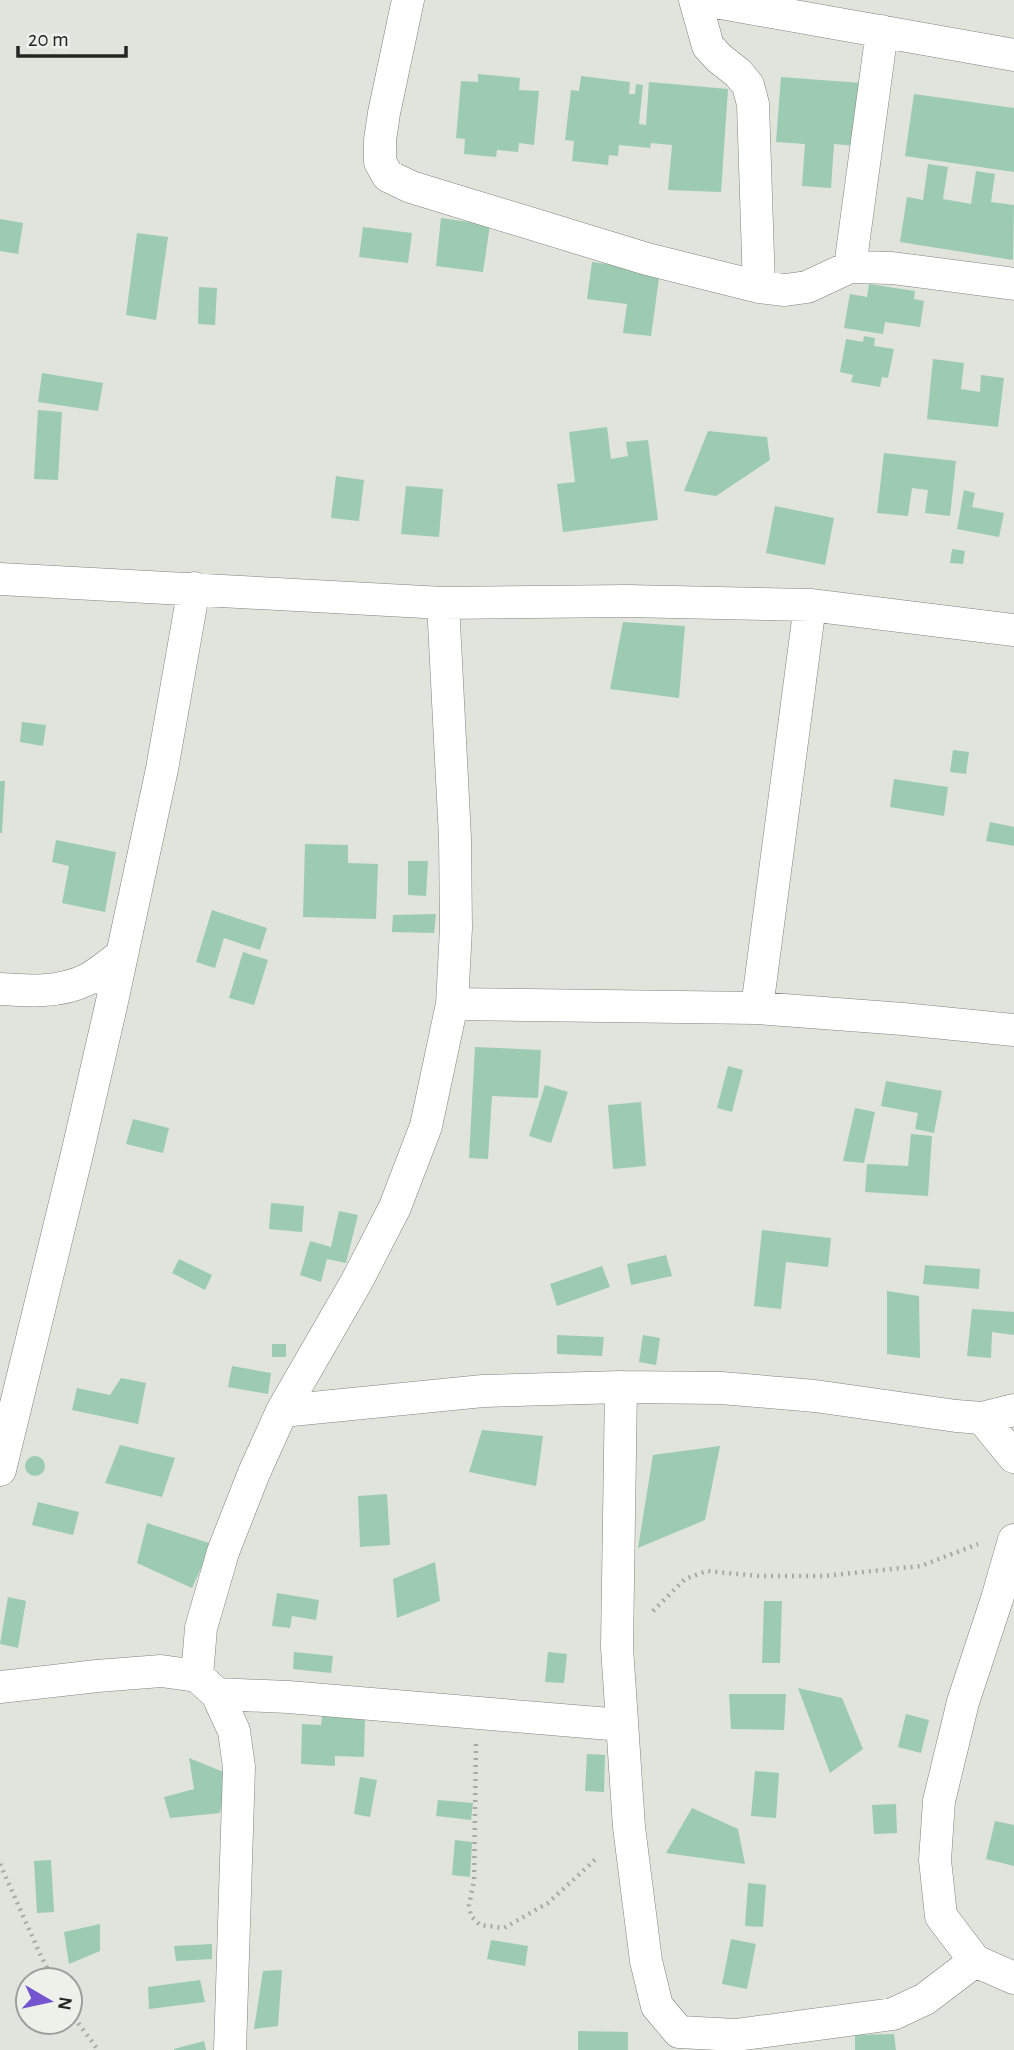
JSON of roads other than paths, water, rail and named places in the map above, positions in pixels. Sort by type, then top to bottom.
[{"type":"street","points":[[408,0],[389,82],[380,140],[380,162],[388,176],[411,187],[647,259],[759,287],[785,290],[807,287],[850,267],[892,268],[1014,284]]},
{"type":"street","points":[[695,0],[708,46],[748,85],[753,104],[759,287]]},
{"type":"street","points":[[704,0],[1014,55]]},
{"type":"street","points":[[850,267],[882,30]]},
{"type":"street","points":[[0,579],[443,603],[627,601],[810,605],[1014,630]]},
{"type":"street","points":[[0,1471],[122,955],[162,769],[194,588]]},
{"type":"street","points":[[230,2050],[239,1767],[234,1731],[207,1685],[201,1628],[223,1552],[254,1473],[282,1411],[358,1281],[395,1207],[426,1126],[452,1004],[456,928],[455,838],[443,603]]},
{"type":"street","points":[[757,1008],[810,605]]},
{"type":"street","points":[[0,989],[57,989],[85,981],[122,955]]},
{"type":"street","points":[[452,1004],[757,1008],[903,1018],[1014,1030]]},
{"type":"street","points":[[282,1411],[483,1391],[621,1387],[721,1388],[815,1396],[982,1418],[1014,1409]]},
{"type":"street","points":[[621,1387],[617,1647],[629,1827],[646,1961],[657,2006],[675,2041],[893,2014],[925,1999],[975,1961]]},
{"type":"street","points":[[982,1418],[1014,1457]]},
{"type":"street","points":[[999,1541],[997,1599],[963,1702],[939,1801],[935,1860],[941,1916],[975,1961],[1014,1978]]},
{"type":"street","points":[[0,1687],[161,1671],[207,1685],[288,1697],[622,1725]]}]
